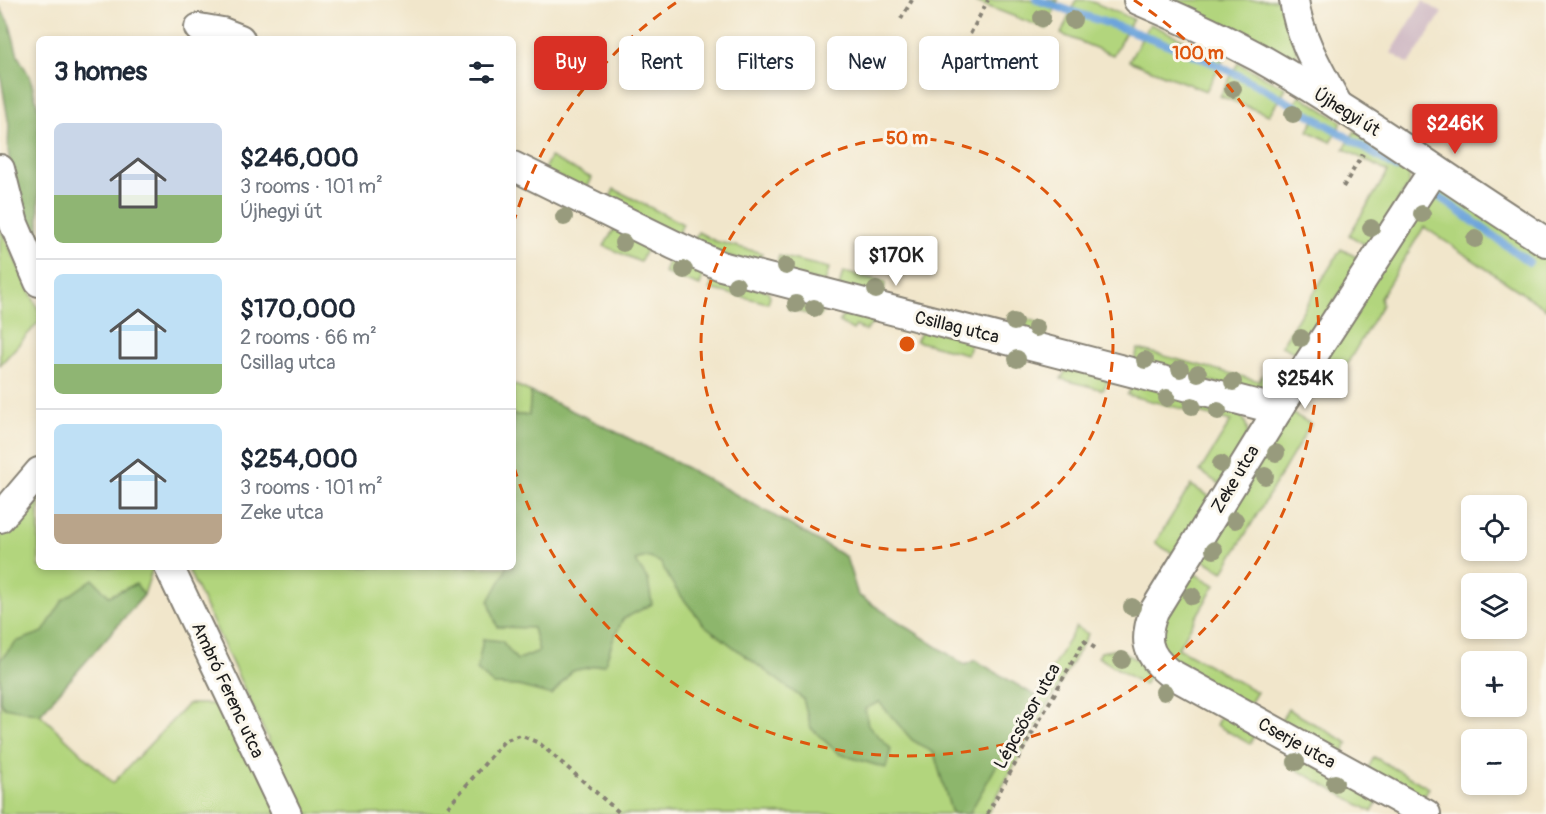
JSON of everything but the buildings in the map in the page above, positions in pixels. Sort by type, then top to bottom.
[{"type":"street","name":"Újhegyi út","points":[[1138,0],[1257,57],[1340,107],[1546,242]]},
{"type":"street","points":[[1294,0],[1303,36],[1320,74],[1340,107]]},
{"type":"street","points":[[199,28],[232,36]]},
{"type":"street","name":"Csillag utca","points":[[516,167],[721,266],[1278,410]]},
{"type":"street","name":"Zeke utca","points":[[1168,672],[1157,663],[1149,649],[1147,636],[1154,611],[1278,410],[1434,169]]},
{"type":"street","points":[[0,170],[14,224],[36,275]]},
{"type":"street","points":[[0,518],[36,476]]},
{"type":"street","name":"Ambró Ferenc utca","points":[[170,570],[287,814]]},
{"type":"street","name":"Cserje utca","points":[[1168,672],[1426,814]]},
{"type":"path","points":[[901,19],[912,0]]},
{"type":"path","points":[[969,36],[988,0]]},
{"type":"path","points":[[1343,187],[1363,154]]},
{"type":"path","name":"Lépcsősor utca","points":[[987,814],[1084,641],[1095,648]]},
{"type":"path","points":[[442,814],[504,741],[520,735],[539,743],[621,814]]},
{"type":"shaded area","points":[[1423,1],[1442,13],[1409,64],[1391,53]]},
{"type":"green space","points":[[971,0],[1058,0],[1047,29]]},
{"type":"green space","points":[[1076,0],[1088,0],[1133,19],[1113,55],[1061,34]]},
{"type":"green space","points":[[1168,0],[1282,0],[1297,52],[1296,58],[1288,58]]},
{"type":"green space","points":[[0,7],[10,25],[18,56],[30,77],[36,100],[36,239],[12,182],[8,149],[9,125],[0,72]]},
{"type":"green space","points":[[1150,24],[1224,58],[1206,91],[1129,61]]},
{"type":"green space","points":[[1238,63],[1286,88],[1269,115],[1220,96]]},
{"type":"green space","points":[[1300,95],[1342,122],[1331,142],[1308,131],[1315,118],[1294,105]]},
{"type":"green space","points":[[1355,131],[1396,156],[1406,166],[1409,175],[1409,184],[1369,247],[1349,235],[1388,172],[1344,149]]},
{"type":"green space","points":[[550,157],[592,178],[586,190],[544,170]]},
{"type":"green space","points":[[614,189],[683,224],[677,236],[608,202]]},
{"type":"green space","points":[[1445,191],[1546,258],[1546,309],[1424,227],[1380,298],[1382,305],[1340,376],[1321,363],[1429,195]]},
{"type":"green space","points":[[0,227],[36,305],[36,325],[0,365]]},
{"type":"green space","points":[[614,229],[648,246],[640,262],[604,246]]},
{"type":"green space","points":[[698,232],[715,241],[762,253],[759,266],[692,244]]},
{"type":"green space","points":[[1341,249],[1362,260],[1300,355],[1281,346]]},
{"type":"green space","points":[[670,256],[704,271],[700,286],[664,273]]},
{"type":"green space","points":[[779,256],[829,268],[825,283],[775,271]]},
{"type":"green space","points":[[843,272],[886,282],[882,297],[839,287]]},
{"type":"green space","points":[[714,274],[768,291],[770,296],[768,303],[710,289]]},
{"type":"green space","points":[[791,293],[828,303],[819,317],[788,309]]},
{"type":"green space","points":[[848,309],[883,319],[866,331],[856,326],[853,330],[839,322]]},
{"type":"green space","points":[[1010,314],[1044,324],[1041,338],[1006,330]]},
{"type":"green space","points":[[924,328],[972,340],[967,354],[916,341]]},
{"type":"green space","points":[[1138,349],[1259,381],[1274,357],[1292,366],[1276,388],[1260,394],[1134,362]]},
{"type":"green space","points":[[1068,367],[1110,378],[1103,390],[1061,379]]},
{"type":"green space","points":[[1134,383],[1235,409],[1247,428],[1247,438],[1239,456],[1219,484],[1200,471],[1231,421],[1127,395]]},
{"type":"green space","points":[[516,385],[531,392],[529,415],[516,415]]},
{"type":"green space","points":[[531,392],[691,470],[769,513],[846,557],[858,595],[965,665],[975,660],[1036,696],[969,814],[955,814],[951,811],[934,753],[912,740],[879,702],[865,709],[868,725],[891,749],[886,768],[839,754],[811,728],[803,699],[704,625],[675,588],[660,562],[647,557],[635,560],[648,580],[652,604],[623,619],[605,664],[572,671],[552,695],[518,686],[494,685],[477,670],[483,639],[502,641],[517,660],[539,651],[533,628],[497,627],[489,601],[505,570],[516,570],[516,415],[529,415]]},
{"type":"green space","points":[[1290,412],[1311,424],[1223,572],[1199,557]]},
{"type":"green space","points":[[516,467],[1005,750],[1076,627],[1088,634],[987,814],[303,814],[188,570],[516,570]]},
{"type":"green space","points":[[36,476],[36,570],[152,570],[144,595],[40,714],[113,783],[188,704],[235,704],[287,814],[0,814],[0,518]]},
{"type":"green space","points":[[1191,485],[1210,497],[1175,555],[1155,543]]},
{"type":"green space","points":[[1188,570],[1215,585],[1178,648],[1257,692],[1249,705],[1175,665],[1160,646],[1161,616]]},
{"type":"green space","points":[[93,579],[109,596],[136,584],[144,595],[40,714],[4,707],[0,701],[0,660],[16,642],[43,632],[63,600]]},
{"type":"green space","points":[[1118,649],[1153,669],[1144,685],[1098,657],[1101,652]]},
{"type":"green space","points":[[1288,709],[1348,743],[1341,756],[1280,723]]},
{"type":"green space","points":[[1223,711],[1257,730],[1250,744],[1216,725]]},
{"type":"green space","points":[[1293,749],[1379,799],[1372,812],[1285,763]]},
{"type":"green space","points":[[1374,757],[1429,788],[1422,800],[1367,770]]},
{"type":"waterway","points":[[1037,0],[1137,33],[1234,73],[1276,95],[1397,168]]},
{"type":"waterway","points":[[1437,195],[1529,262]]}]
